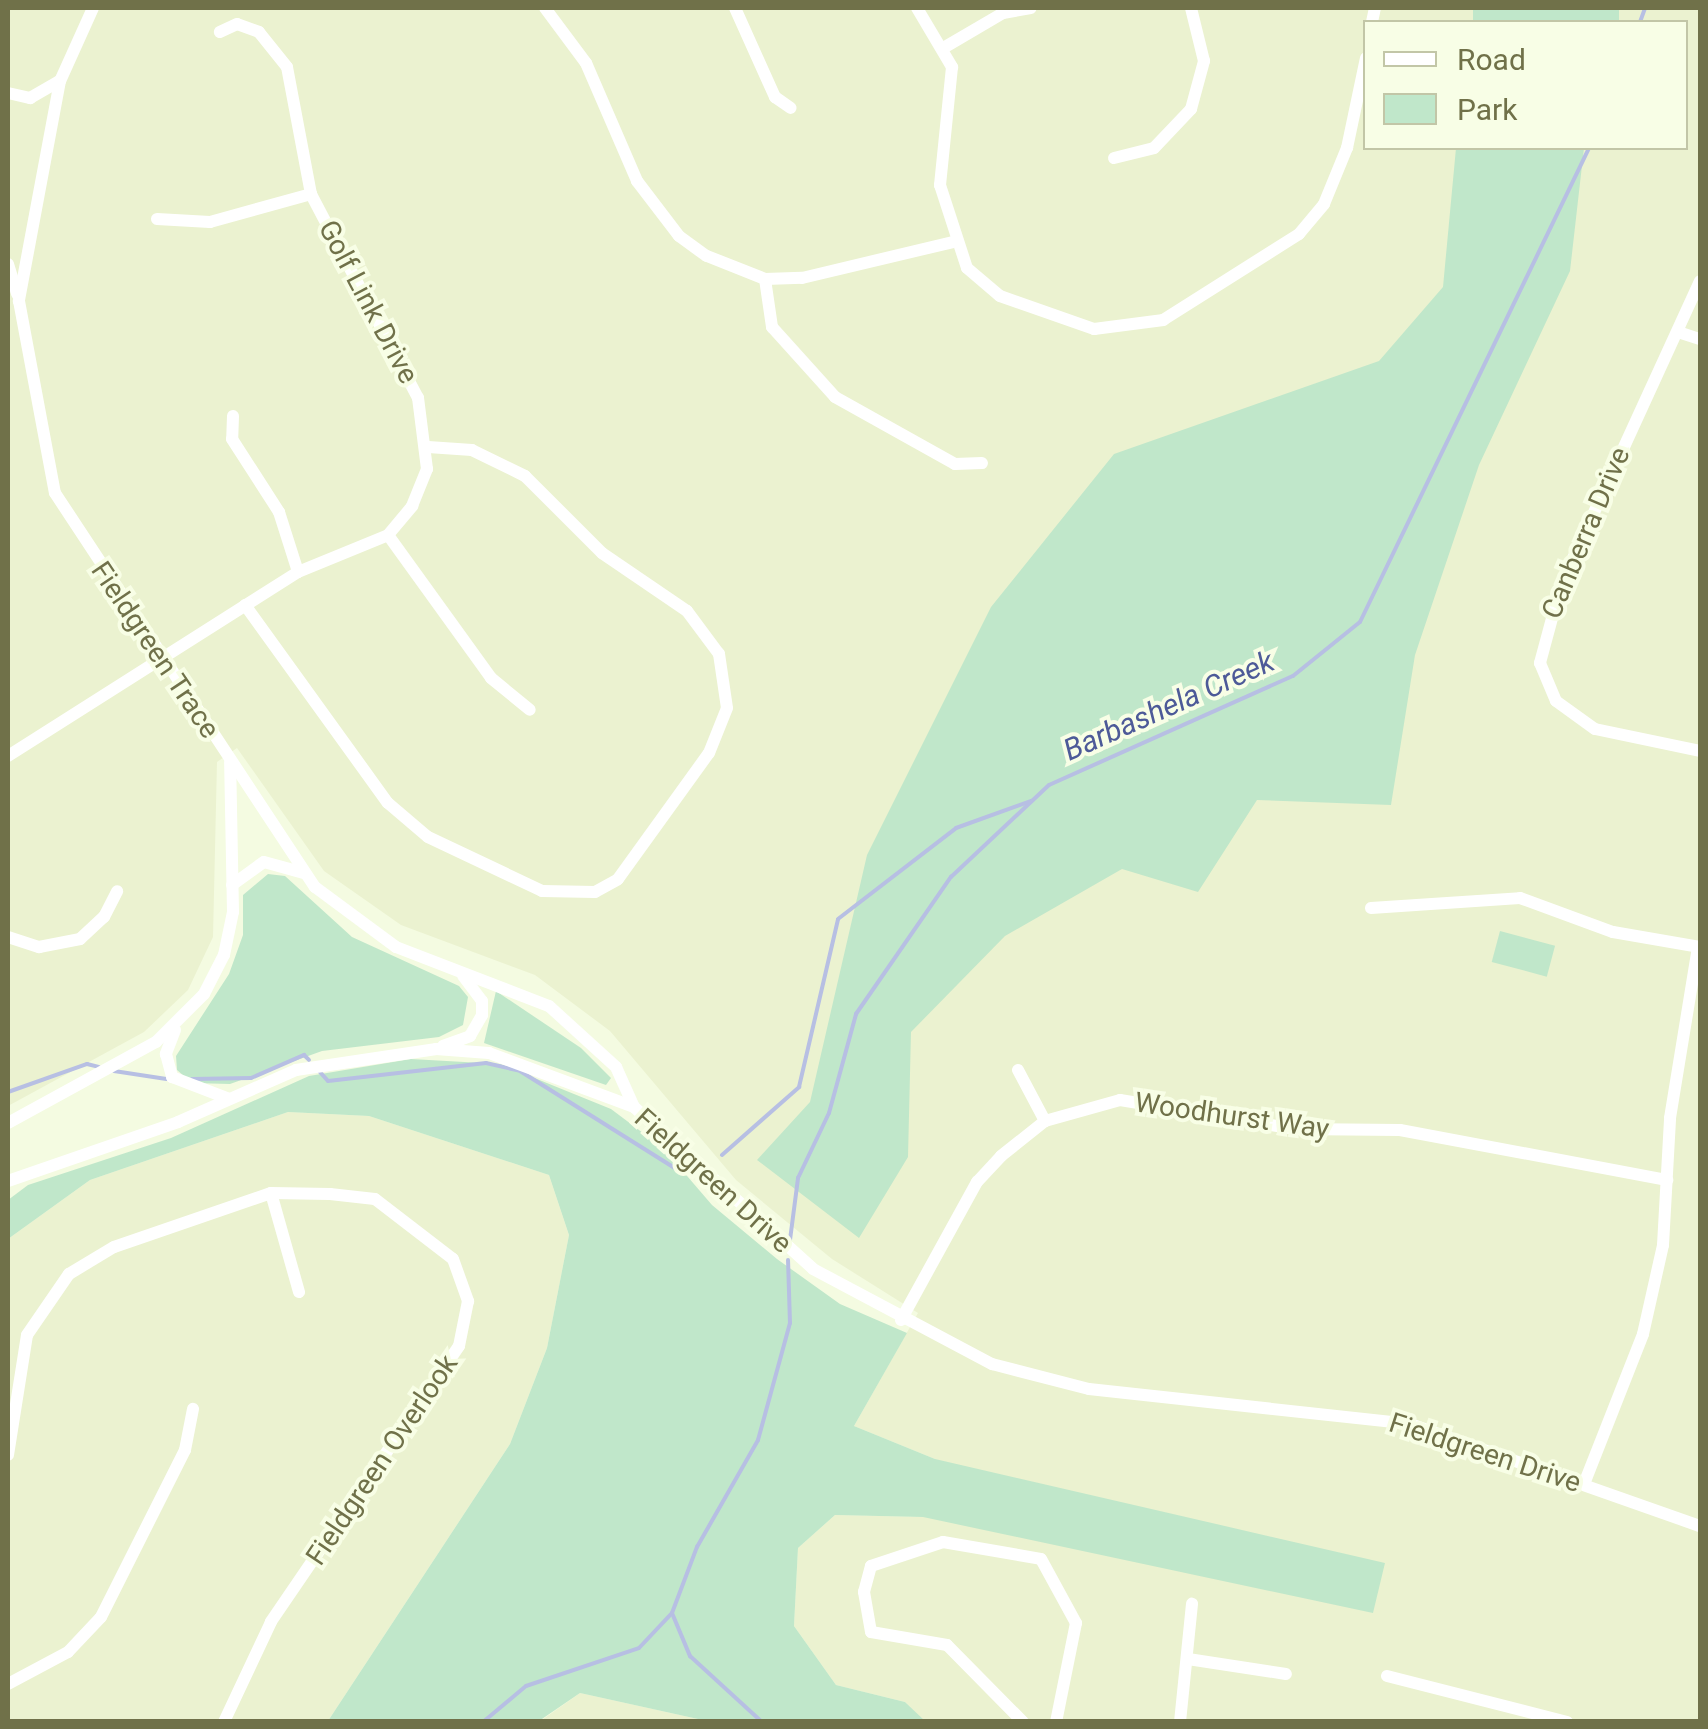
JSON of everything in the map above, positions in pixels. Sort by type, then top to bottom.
[{"type":"street","name":"Fieldgreen Trace","points":[[94,8],[60,81],[19,301],[55,493],[160,660],[306,874],[354,923],[456,970],[512,986],[591,1038],[634,1107]]},
{"type":"street","points":[[545,8],[586,63],[657,210],[707,256],[766,279],[855,270],[953,242]]},
{"type":"street","points":[[734,8],[775,97],[791,108]]},
{"type":"street","points":[[917,8],[946,47],[955,90],[940,185],[953,242],[967,268],[1000,296],[1073,325],[1129,329],[1163,320],[1284,247],[1324,204],[1347,148],[1363,72]]},
{"type":"street","points":[[946,47],[1003,13],[1031,8]]},
{"type":"street","points":[[1114,158],[1154,148],[1192,109],[1204,60],[1192,8]]},
{"type":"street","name":"Golf Link Drive","points":[[220,32],[237,24],[258,32],[287,67],[311,194],[418,398],[428,447],[412,506],[388,535]]},
{"type":"street","points":[[8,93],[30,98],[60,81]]},
{"type":"street","points":[[157,220],[210,222],[311,194]]},
{"type":"street","points":[[8,264],[19,301]]},
{"type":"street","points":[[766,279],[772,326],[835,396],[955,464],[982,463]]},
{"type":"street","name":"Canberra Drive","points":[[1700,281],[1555,598],[1540,663],[1556,701],[1595,729],[1700,751]]},
{"type":"street","points":[[1678,332],[1700,340]]},
{"type":"street","points":[[233,416],[232,439],[279,512],[298,572]]},
{"type":"street","points":[[245,605],[388,802],[428,838],[542,891],[595,892],[618,879],[709,753],[727,708],[718,654],[687,611],[602,553],[525,476],[472,450],[428,447]]},
{"type":"street","points":[[8,756],[298,572],[388,535],[491,678],[530,710]]},
{"type":"street","points":[[228,1098],[198,1093],[172,1077],[166,1054],[181,1019],[224,955],[232,885],[230,760]]},
{"type":"street","points":[[232,885],[264,862],[306,874]]},
{"type":"street","points":[[8,937],[39,947],[80,939],[104,918],[117,890]]},
{"type":"street","points":[[1371,908],[1520,898],[1613,932],[1699,947],[1667,1180],[1663,1245],[1643,1334],[1584,1484]]},
{"type":"street","points":[[436,1048],[470,1036],[482,1015],[473,984],[456,970]]},
{"type":"street","points":[[8,1122],[156,1042],[181,1019]]},
{"type":"street","name":"Fieldgreen Drive","points":[[8,1181],[296,1070],[436,1048],[488,1053],[634,1107],[765,1231],[900,1320],[992,1364],[1089,1388],[1410,1424],[1700,1526]]},
{"type":"street","points":[[1018,1070],[1045,1121]]},
{"type":"street","name":"Woodhurst Way","points":[[900,1320],[977,1182],[1045,1121],[1120,1100],[1166,1101],[1295,1128],[1464,1140],[1667,1180]]},
{"type":"street","points":[[271,1194],[299,1292]]},
{"type":"street","name":"Fieldgreen Overlook","points":[[8,1455],[27,1335],[69,1274],[114,1247],[271,1194],[375,1200],[452,1258],[468,1313],[460,1346],[271,1622],[224,1722]]},
{"type":"street","points":[[8,1684],[68,1652],[101,1618],[186,1450],[193,1410]]},
{"type":"street","points":[[1023,1722],[947,1645],[871,1632],[864,1592],[871,1566],[943,1542],[1041,1559],[1076,1623],[1056,1722]]},
{"type":"street","points":[[1180,1722],[1192,1604]]},
{"type":"street","points":[[1188,1659],[1286,1674]]},
{"type":"street","points":[[1387,1676],[1567,1722]]},
{"type":"shaded area","points":[[8,8],[1700,8],[1700,1721],[925,1722],[905,1702],[836,1685],[794,1626],[798,1548],[835,1515],[923,1517],[935,1459],[854,1426],[918,1313],[832,1259],[736,1180],[610,1031],[535,975],[401,925],[324,871],[237,748],[217,762],[213,937],[188,990],[144,1032],[8,1106]]},
{"type":"shaded area","points":[[288,1112],[369,1116],[549,1175],[569,1235],[547,1348],[510,1444],[328,1721],[8,1722],[8,1239],[90,1180]]},
{"type":"shaded area","points":[[580,1693],[707,1721],[539,1722]]},
{"type":"green space","points":[[1473,8],[1619,8],[1619,20],[1473,20]]},
{"type":"green space","points":[[1456,150],[1584,150],[1570,271],[1479,465],[1415,655],[1391,805],[1257,800],[1198,892],[1122,869],[1005,936],[911,1032],[908,1157],[859,1238],[757,1160],[810,1102],[867,855],[991,607],[1114,454],[1379,361],[1443,287]]},
{"type":"green space","points":[[268,874],[285,876],[352,937],[459,986],[468,997],[463,1025],[439,1037],[322,1051],[230,1084],[192,1083],[177,1070],[176,1056],[229,974],[243,935],[243,895]]},
{"type":"green space","points":[[1500,931],[1555,946],[1547,977],[1492,962]]},
{"type":"green space","points":[[496,991],[581,1048],[611,1078],[606,1085],[484,1043]]},
{"type":"green space","points":[[411,1059],[500,1064],[611,1109],[663,1148],[712,1205],[777,1259],[840,1304],[907,1333],[854,1426],[935,1459],[1385,1563],[1373,1613],[923,1517],[835,1515],[798,1548],[794,1626],[836,1685],[905,1702],[925,1721],[707,1721],[580,1693],[539,1721],[328,1721],[510,1444],[547,1348],[569,1235],[549,1175],[369,1116],[288,1112],[90,1180],[8,1239],[8,1200],[28,1185],[171,1138],[309,1076]]},
{"type":"waterway","name":"Barbashela Creek","points":[[1641,20],[1645,8]]},
{"type":"waterway","name":"Barbashela Creek","points":[[790,1240],[798,1178],[829,1113],[856,1014],[951,877],[1049,785],[1293,676],[1360,622],[1588,150]]},
{"type":"waterway","points":[[722,1155],[799,1087],[838,919],[956,828],[1031,801]]},
{"type":"waterway","points":[[192,1079],[251,1078],[304,1055],[309,1060]]},
{"type":"waterway","points":[[319,1071],[328,1081],[486,1063],[520,1071],[676,1169]]},
{"type":"waterway","points":[[8,1092],[87,1064],[99,1067]]},
{"type":"waterway","points":[[114,1071],[166,1079]]},
{"type":"waterway","name":"Barbashela Creek","points":[[483,1722],[526,1686],[639,1648],[672,1613],[697,1547],[758,1440],[790,1323],[788,1260]]},
{"type":"waterway","points":[[672,1613],[690,1656],[762,1722]]}]
